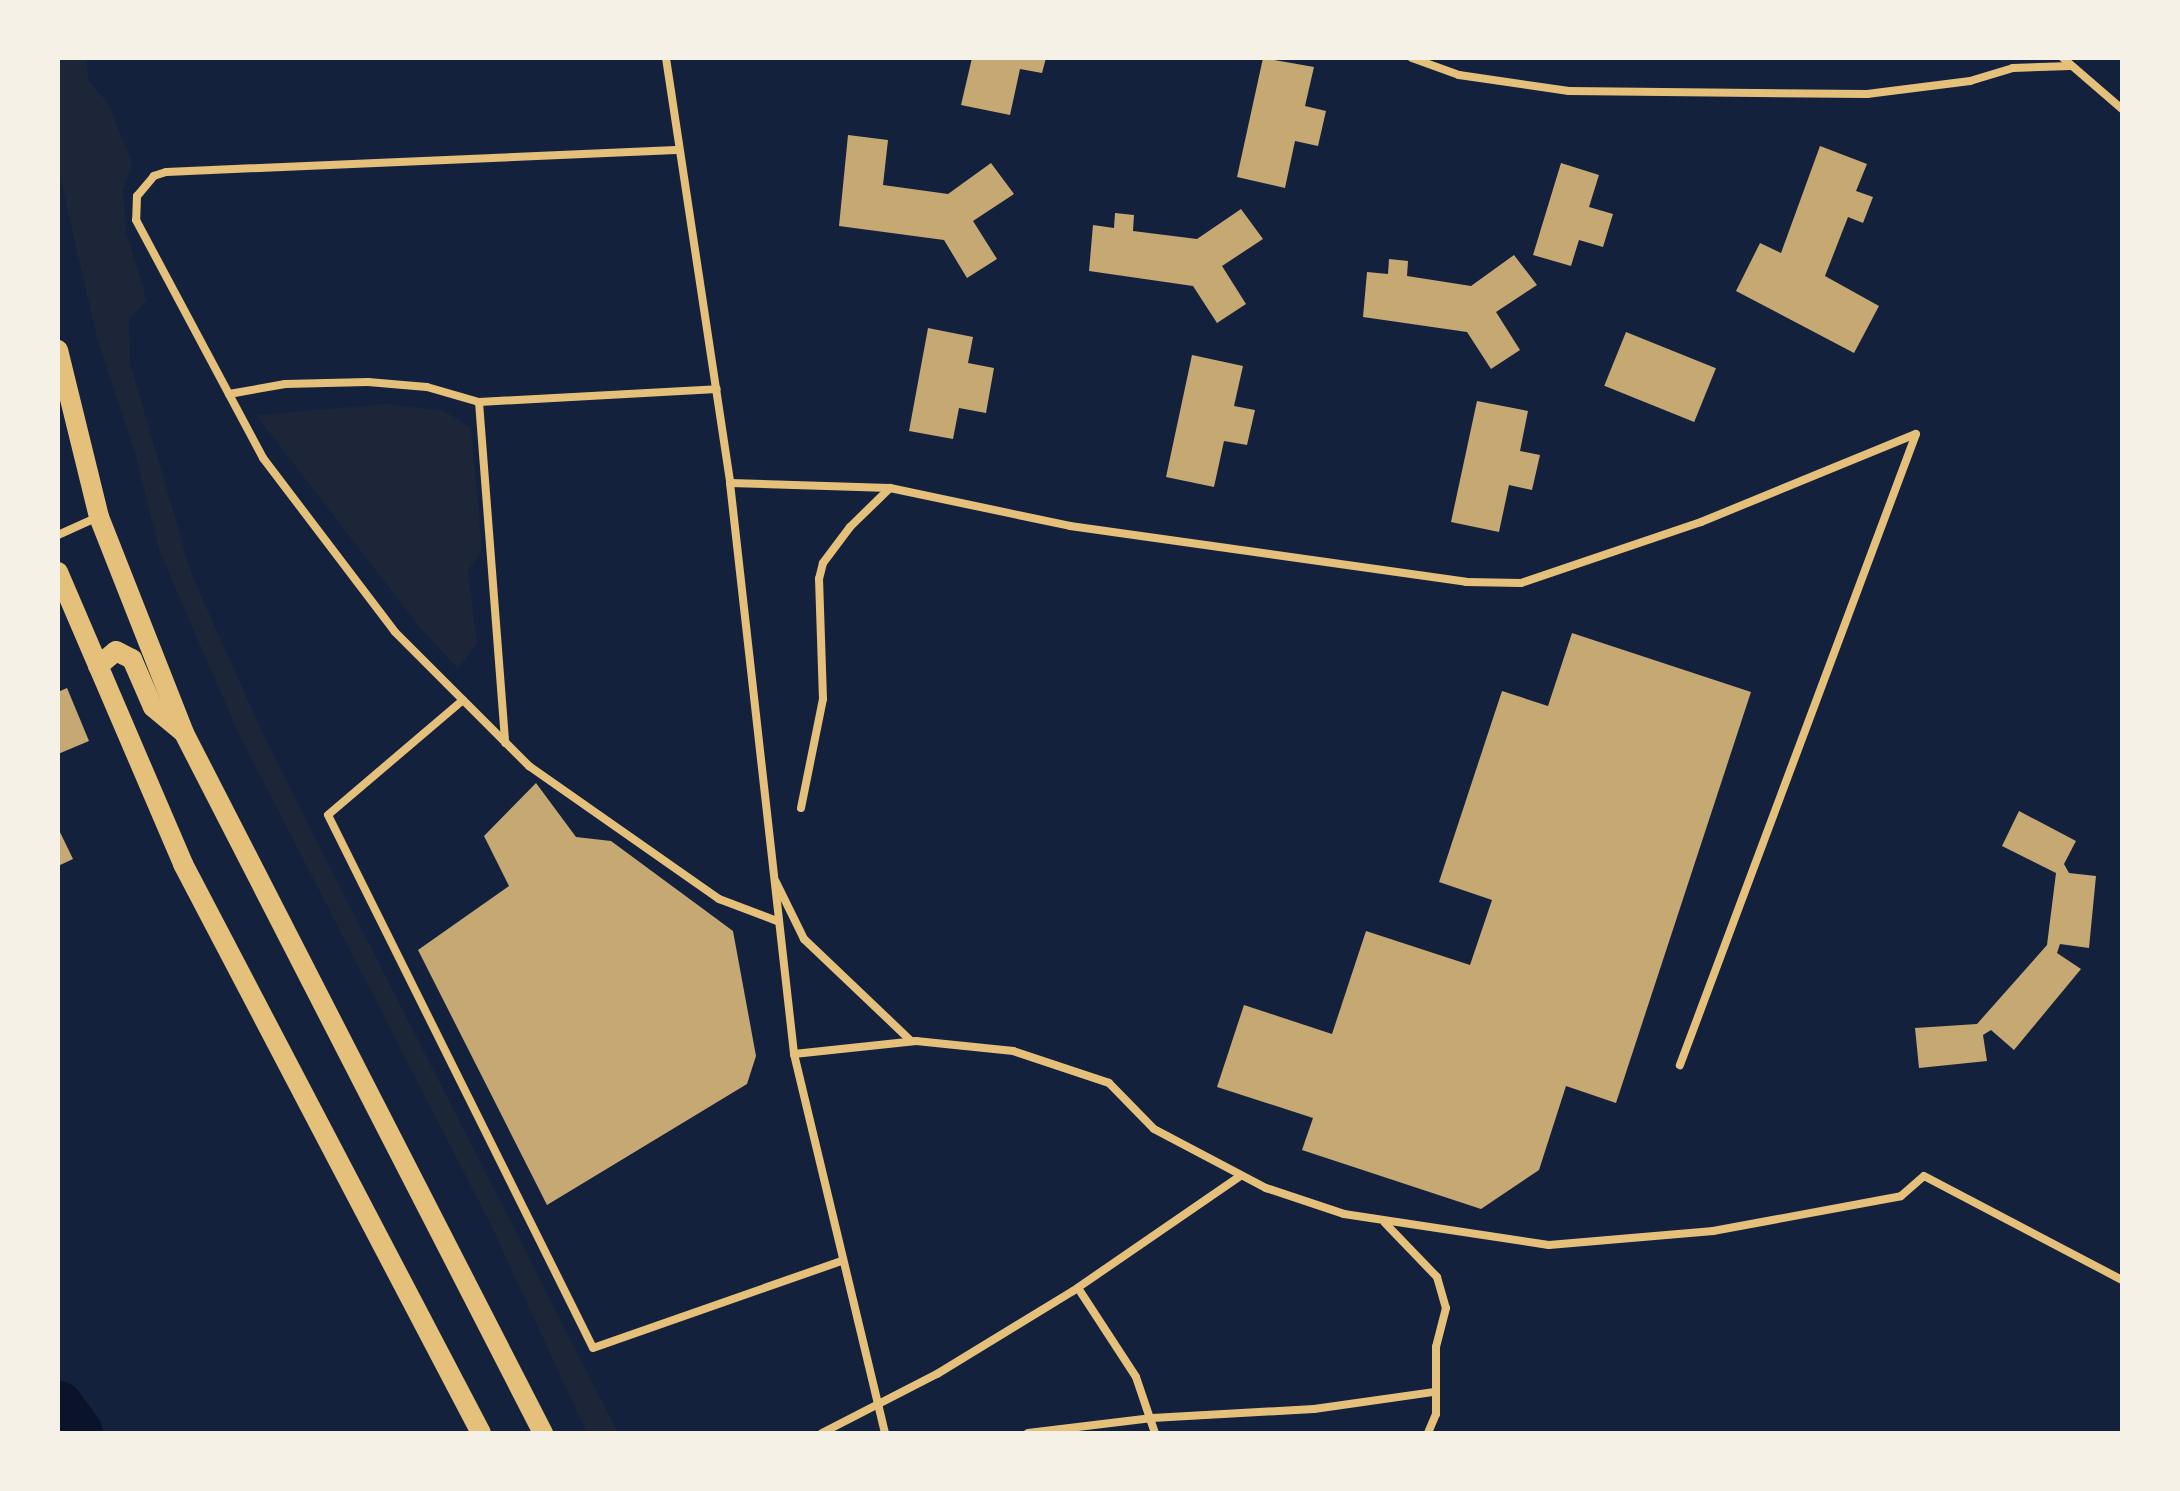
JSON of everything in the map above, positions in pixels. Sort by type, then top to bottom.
[{"type":"main road","points":[[58,350],[99,517],[184,733],[543,1433]]},
{"type":"main road","points":[[58,572],[183,864],[481,1433]]},
{"type":"main road","points":[[98,666],[116,651],[132,659],[153,707],[184,733]]},
{"type":"street","points":[[666,58],[676,150],[689,188],[730,483],[794,1054],[875,1404],[885,1433]]},
{"type":"street","points":[[1412,58],[1459,75],[1569,91],[1867,94],[1970,81],[2013,68],[2070,66]]},
{"type":"street","points":[[2063,58],[2122,109]]},
{"type":"street","points":[[676,150],[154,176],[137,196],[136,220],[263,458],[386,619],[529,766],[639,846],[719,899],[777,921]]},
{"type":"street","points":[[229,394],[285,384],[368,382],[427,387],[479,402],[717,389]]},
{"type":"street","points":[[479,402],[505,743]]},
{"type":"street","points":[[730,483],[890,488],[1070,526],[1466,582],[1521,583],[1701,522],[1916,434],[1680,1065]]},
{"type":"street","points":[[801,808],[823,699],[819,579],[823,563],[850,527],[890,488]]},
{"type":"street","points":[[58,535],[99,517]]},
{"type":"street","points":[[463,700],[328,815],[593,1348],[842,1261]]},
{"type":"street","points":[[773,877],[804,939],[911,1041]]},
{"type":"street","points":[[794,1054],[911,1041],[1013,1051],[1087,1073],[1109,1083],[1154,1129],[1239,1177],[1344,1214],[1549,1245],[1713,1231],[1901,1196],[1924,1176],[2122,1280]]},
{"type":"street","points":[[822,1433],[937,1374],[1078,1288],[1239,1177]]},
{"type":"street","points":[[1384,1221],[1437,1277],[1446,1308],[1436,1347],[1433,1392],[1436,1414],[1428,1433]]},
{"type":"street","points":[[1078,1288],[1136,1377],[1155,1433]]},
{"type":"street","points":[[1028,1433],[1152,1418],[1314,1409],[1433,1392]]},
{"type":"shaded area","points":[[58,58],[87,58],[88,80],[108,103],[132,163],[123,190],[126,232],[147,301],[129,318],[130,363],[192,576],[269,747],[618,1433],[587,1433],[491,1225],[237,730],[159,550],[137,459],[97,338],[59,173]]},
{"type":"shaded area","points":[[387,404],[444,411],[471,428],[482,549],[468,571],[477,643],[458,669],[418,625],[256,415]]},
{"type":"building","points":[[972,58],[1046,58],[1042,73],[1020,69],[1010,115],[961,105]]},
{"type":"building","points":[[1263,58],[1314,67],[1305,106],[1326,111],[1318,146],[1295,141],[1285,188],[1237,177]]},
{"type":"building","points":[[848,135],[888,140],[883,185],[948,194],[991,163],[1014,194],[973,221],[997,259],[967,278],[944,240],[839,226]]},
{"type":"building","points":[[1820,146],[1867,164],[1856,191],[1873,197],[1863,223],[1848,217],[1825,276],[1879,306],[1854,353],[1736,291],[1760,243],[1781,253]]},
{"type":"building","points":[[1561,163],[1599,175],[1589,207],[1613,214],[1603,247],[1579,240],[1571,266],[1533,255]]},
{"type":"building","points":[[1241,209],[1263,239],[1222,266],[1246,304],[1217,323],[1193,286],[1089,271],[1093,225],[1114,228],[1115,213],[1134,215],[1133,231],[1197,239]]},
{"type":"building","points":[[1514,255],[1537,285],[1496,312],[1520,350],[1491,369],[1467,332],[1363,317],[1367,272],[1388,274],[1389,259],[1408,261],[1407,276],[1471,286]]},
{"type":"building","points":[[928,328],[973,337],[968,363],[994,368],[986,413],[959,408],[953,439],[909,431]]},
{"type":"building","points":[[1626,332],[1716,368],[1694,422],[1604,386]]},
{"type":"building","points":[[1192,355],[1243,366],[1234,406],[1255,410],[1247,445],[1224,441],[1214,487],[1166,477]]},
{"type":"building","points":[[1477,401],[1528,411],[1520,451],[1540,455],[1532,490],[1509,485],[1499,532],[1451,522]]},
{"type":"building","points":[[1572,633],[1751,692],[1616,1103],[1566,1086],[1539,1170],[1481,1209],[1302,1150],[1313,1118],[1217,1087],[1244,1005],[1332,1034],[1366,931],[1470,965],[1492,900],[1439,882],[1502,691],[1548,706]]},
{"type":"building","points":[[67,688],[89,741],[58,754],[58,692]]},
{"type":"building","points":[[536,783],[576,837],[611,841],[733,931],[756,1056],[747,1084],[547,1205],[418,950],[509,886],[484,836]]},
{"type":"building","points":[[2019,811],[2076,841],[2064,864],[2069,873],[2096,876],[2089,948],[2060,944],[2057,953],[2081,969],[2014,1050],[1991,1030],[1983,1035],[1987,1061],[1919,1068],[1915,1028],[1977,1024],[2047,945],[2056,873],[2002,846]]},
{"type":"building","points":[[58,828],[73,859],[58,866]]},
{"type":"waterway","points":[[58,1407],[77,1433]]}]
